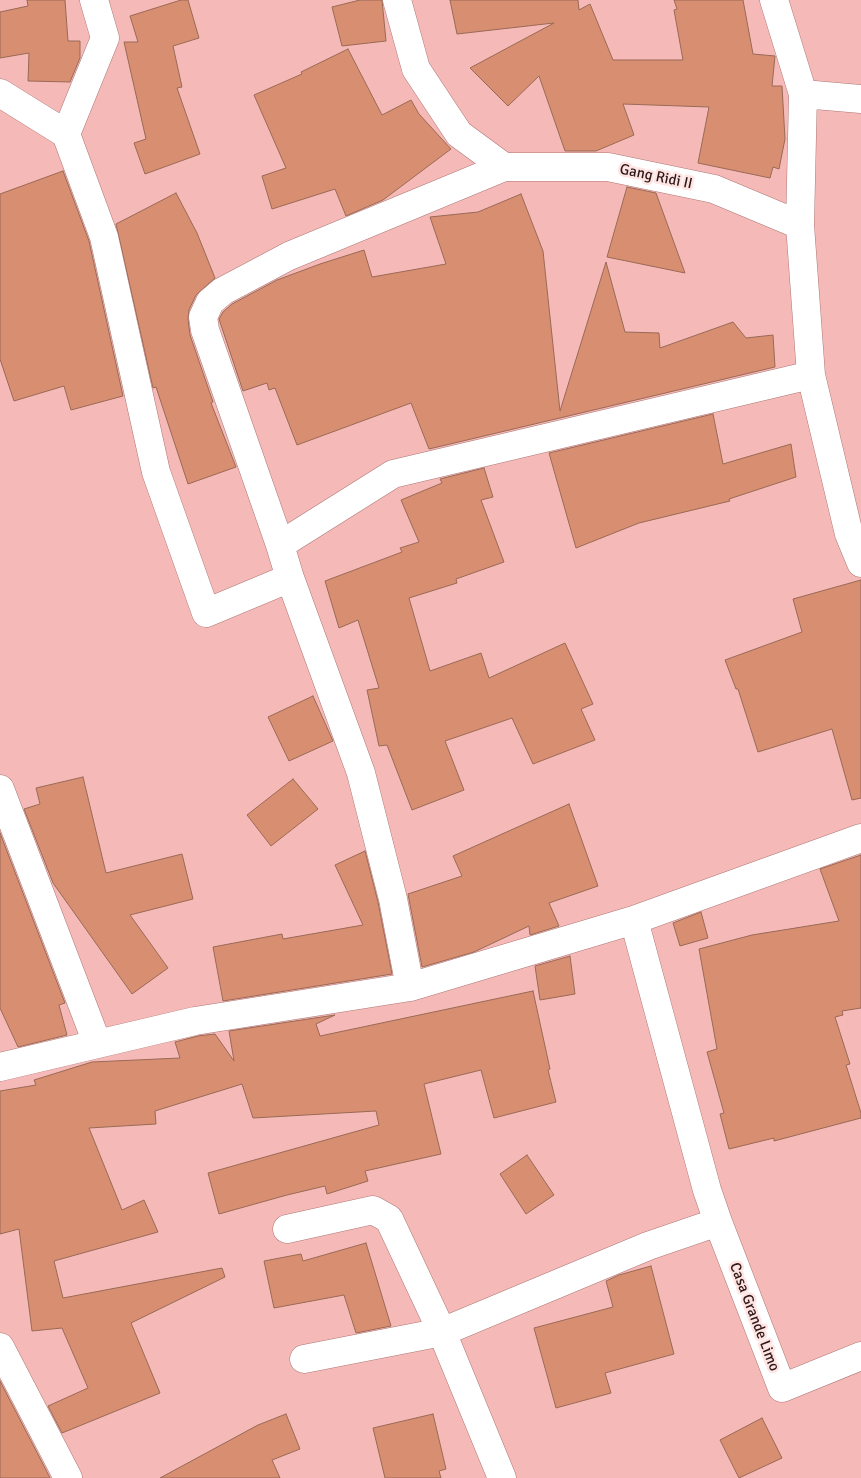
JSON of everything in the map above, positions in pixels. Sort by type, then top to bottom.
[{"type":"street","points":[[66,134],[105,38],[94,0]]},
{"type":"street","points":[[397,0],[416,69],[459,134],[504,167]]},
{"type":"street","points":[[774,0],[803,94],[800,226],[811,375],[849,534],[861,563]]},
{"type":"street","points":[[0,93],[66,134],[104,237],[156,472],[206,612],[290,578]]},
{"type":"street","points":[[803,94],[861,99]]},
{"type":"street","points":[[410,987],[394,899],[361,772],[290,578],[205,330],[203,317],[210,302],[223,291],[289,256],[504,167]]},
{"type":"street","name":"Gang Ridi II","points":[[504,167],[608,167],[714,189],[800,226]]},
{"type":"street","points":[[280,545],[393,474],[811,375]]},
{"type":"street","points":[[0,789],[97,1043]]},
{"type":"street","points":[[0,1067],[194,1021],[410,987],[634,920],[861,838]]},
{"type":"street","points":[[304,1359],[442,1332],[648,1246],[718,1222],[707,1190],[634,920]]},
{"type":"street","points":[[287,1229],[373,1210],[389,1219],[442,1332],[502,1478]]},
{"type":"street","name":"Casa Grande Limo","points":[[718,1222],[782,1388],[861,1356]]},
{"type":"street","points":[[0,1347],[68,1478]]},
{"type":"building","points":[[27,0],[65,0],[68,41],[80,41],[80,58],[70,82],[28,81],[29,53],[0,58],[0,12],[28,6]]},
{"type":"building","points":[[181,0],[188,0],[199,38],[173,46],[182,87],[177,88],[200,154],[145,174],[134,143],[146,139],[124,42],[138,42],[130,16]]},
{"type":"building","points":[[360,0],[382,0],[386,41],[342,46],[332,7]]},
{"type":"building","points":[[450,0],[578,0],[579,10],[590,4],[613,60],[683,60],[674,10],[677,9],[674,0],[743,0],[753,54],[775,56],[772,86],[782,86],[785,139],[779,169],[773,167],[770,178],[698,163],[709,107],[623,104],[634,135],[596,151],[565,151],[539,76],[508,106],[470,68],[554,23],[457,34]]},
{"type":"building","points":[[348,49],[382,115],[411,100],[419,114],[451,149],[383,200],[346,216],[335,189],[272,209],[262,176],[286,168],[254,95],[302,74],[301,72]]},
{"type":"building","points":[[63,171],[89,241],[123,396],[71,410],[64,386],[14,401],[0,359],[0,194]]},
{"type":"building","points":[[627,187],[656,193],[685,273],[607,257]]},
{"type":"building","points":[[176,193],[197,233],[215,278],[196,295],[189,310],[188,319],[190,335],[213,402],[211,403],[236,467],[188,484],[156,387],[153,388],[116,224]]},
{"type":"building","points":[[521,194],[543,251],[560,411],[606,262],[625,332],[659,333],[660,348],[733,322],[746,338],[773,335],[775,367],[429,449],[411,403],[297,445],[275,388],[269,390],[267,383],[243,391],[219,319],[223,312],[232,304],[277,280],[364,250],[372,277],[446,264],[430,217],[478,212]]},
{"type":"building","points":[[713,414],[723,464],[791,444],[796,477],[729,499],[730,501],[639,523],[576,548],[549,453]]},
{"type":"building","points":[[484,468],[493,497],[481,500],[504,562],[456,579],[457,583],[409,598],[430,671],[481,653],[489,678],[565,643],[593,704],[581,709],[595,740],[533,764],[512,718],[445,741],[464,790],[412,810],[387,745],[379,746],[367,690],[379,688],[358,620],[339,628],[325,581],[402,552],[400,548],[419,542],[401,500],[442,483],[440,479]]},
{"type":"building","points":[[861,580],[861,798],[852,800],[832,729],[758,752],[738,689],[736,689],[725,660],[802,632],[793,599]]},
{"type":"building","points":[[313,696],[333,741],[289,761],[268,717]]},
{"type":"building","points":[[83,777],[106,873],[182,854],[193,899],[130,915],[168,968],[132,994],[53,883],[24,809],[40,804],[36,788]]},
{"type":"building","points":[[293,779],[318,809],[271,846],[247,815]]},
{"type":"building","points":[[569,804],[598,886],[549,903],[559,926],[530,935],[529,926],[474,952],[422,967],[408,894],[462,876],[453,856]]},
{"type":"building","points":[[0,833],[65,1003],[59,1005],[67,1035],[18,1047],[0,1008]]},
{"type":"building","points":[[365,851],[378,902],[392,974],[223,1001],[213,947],[282,934],[283,939],[363,925],[335,865]]},
{"type":"building","points":[[861,855],[861,1008],[842,1011],[843,1015],[835,1017],[850,1064],[846,1065],[861,1118],[774,1141],[774,1138],[729,1149],[720,1114],[724,1113],[707,1052],[717,1049],[699,949],[752,935],[839,921],[820,869]]},
{"type":"building","points":[[701,912],[708,938],[680,946],[673,923]]},
{"type":"building","points":[[570,956],[575,994],[540,1000],[535,966]]},
{"type":"building","points":[[533,991],[556,1102],[494,1118],[481,1070],[424,1084],[441,1154],[365,1171],[368,1181],[327,1194],[325,1186],[219,1214],[208,1173],[379,1125],[376,1111],[253,1118],[242,1084],[155,1111],[156,1124],[89,1128],[122,1210],[144,1200],[158,1232],[54,1261],[63,1298],[222,1268],[225,1277],[131,1323],[160,1393],[62,1433],[48,1406],[88,1388],[62,1328],[32,1331],[19,1229],[0,1234],[0,1091],[36,1085],[34,1080],[92,1062],[180,1058],[175,1042],[198,1036],[215,1034],[234,1061],[229,1031],[335,1015],[316,1024],[320,1036]]},
{"type":"building","points":[[527,1155],[554,1195],[526,1214],[500,1174]]},
{"type":"building","points":[[366,1243],[391,1326],[356,1333],[344,1295],[274,1308],[264,1261],[301,1254],[303,1261]]},
{"type":"building","points":[[651,1266],[674,1354],[605,1373],[611,1393],[556,1408],[534,1328],[613,1307],[606,1281],[619,1275]]},
{"type":"building","points":[[0,1381],[45,1468],[50,1478],[0,1478]]},
{"type":"building","points":[[286,1414],[300,1449],[272,1460],[280,1478],[160,1478],[258,1425]]},
{"type":"building","points":[[433,1414],[446,1469],[439,1471],[441,1478],[385,1478],[373,1428]]},
{"type":"building","points":[[762,1418],[782,1458],[739,1478],[720,1440]]}]
